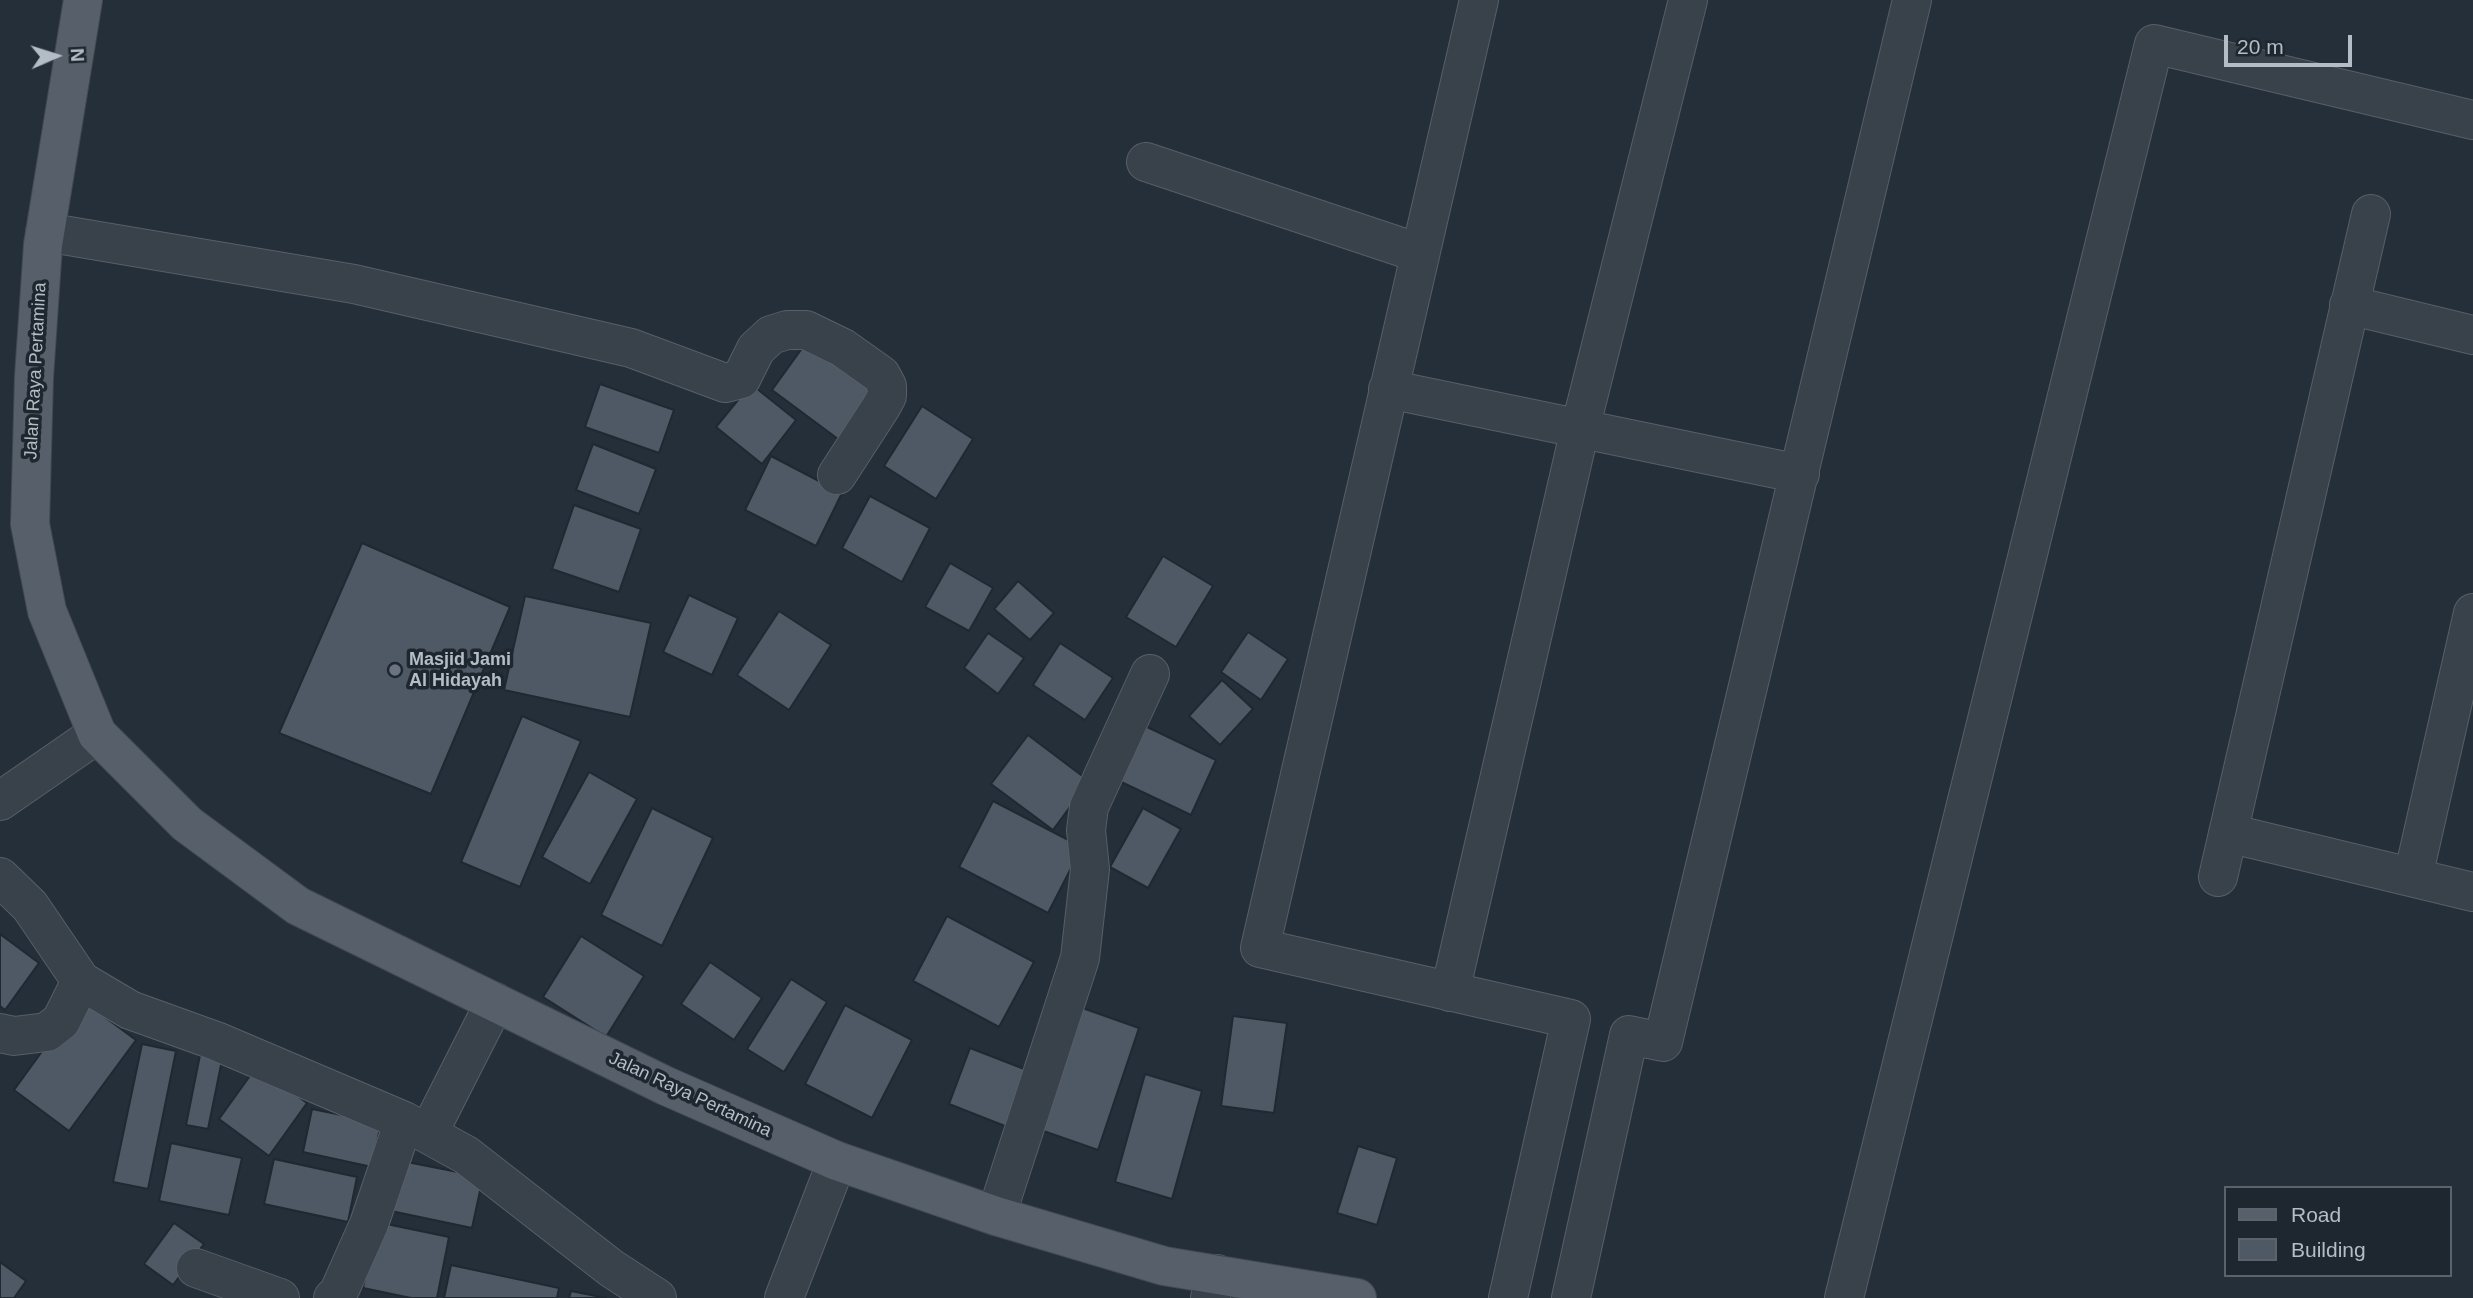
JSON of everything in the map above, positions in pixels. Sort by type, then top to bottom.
[{"type":"main road","name":"Jalan Raya Pertamina","points":[[83,0],[45,232],[34,377],[30,524],[47,611],[82,744],[298,906],[486,1018],[666,1086],[830,1177],[996,1216],[1164,1266],[1214,1286],[1357,1298]]},
{"type":"street","points":[[1479,0],[1260,948],[1663,1042],[1912,0]]},
{"type":"street","points":[[1450,992],[1580,429],[1688,0]]},
{"type":"street","points":[[1844,1298],[2154,44],[2473,120]]},
{"type":"street","points":[[1146,162],[1419,253]]},
{"type":"street","points":[[2218,877],[2371,214]]},
{"type":"street","points":[[45,232],[354,284],[631,348],[725,383],[741,379],[756,349],[771,335],[787,330],[806,330],[843,348],[862,361],[881,375],[887,386],[887,396],[881,407],[836,475]]},
{"type":"street","points":[[2349,306],[2473,335]]},
{"type":"street","points":[[1388,389],[1800,474]]},
{"type":"street","points":[[2413,877],[2473,613]]},
{"type":"street","points":[[996,1216],[1080,958],[1090,869],[1086,830],[1089,807],[1150,674]]},
{"type":"street","points":[[0,801],[82,744]]},
{"type":"street","points":[[2228,833],[2473,892]]},
{"type":"street","points":[[0,877],[30,906],[81,981],[130,1010],[424,1122],[611,1268],[657,1298]]},
{"type":"street","points":[[0,1033],[14,1036],[47,1032],[61,1021],[81,981]]},
{"type":"street","points":[[333,1298],[337,1296],[369,1224],[424,1122],[486,1018]]},
{"type":"street","points":[[1508,1298],[1571,1019]]},
{"type":"street","points":[[1571,1298],[1629,1035]]},
{"type":"street","points":[[784,1298],[830,1177]]},
{"type":"street","points":[[196,1268],[280,1298]]},
{"type":"building","points":[[808,340],[875,388],[838,439],[772,390]]},
{"type":"building","points":[[600,384],[674,410],[659,453],[585,427]]},
{"type":"building","points":[[751,384],[796,420],[762,464],[716,427]]},
{"type":"building","points":[[922,406],[973,439],[936,499],[884,466]]},
{"type":"building","points":[[593,444],[656,469],[639,514],[576,490]]},
{"type":"building","points":[[771,456],[842,493],[816,546],[745,510]]},
{"type":"building","points":[[870,496],[930,528],[902,582],[842,548]]},
{"type":"building","points":[[574,505],[641,529],[619,592],[552,569]]},
{"type":"building","name":"Masjid Jami Al Hidayah","points":[[362,543],[510,607],[431,794],[279,733]]},
{"type":"building","points":[[1163,556],[1213,586],[1176,647],[1126,617]]},
{"type":"building","points":[[950,563],[993,588],[969,631],[925,607]]},
{"type":"building","points":[[1018,581],[1054,613],[1030,640],[994,609]]},
{"type":"building","points":[[689,595],[738,618],[712,675],[663,652]]},
{"type":"building","points":[[525,596],[651,623],[630,717],[504,690]]},
{"type":"building","points":[[779,611],[831,645],[789,710],[737,675]]},
{"type":"building","points":[[1248,632],[1288,659],[1261,700],[1221,672]]},
{"type":"building","points":[[988,633],[1024,658],[998,694],[964,668]]},
{"type":"building","points":[[1060,643],[1113,678],[1085,720],[1033,685]]},
{"type":"building","points":[[1222,680],[1253,709],[1220,745],[1189,716]]},
{"type":"building","points":[[522,716],[581,741],[520,887],[461,862]]},
{"type":"building","points":[[1143,725],[1216,760],[1191,815],[1117,780]]},
{"type":"building","points":[[1028,735],[1089,781],[1053,830],[991,784]]},
{"type":"building","points":[[589,772],[637,799],[590,884],[542,857]]},
{"type":"building","points":[[993,801],[1082,847],[1048,913],[959,867]]},
{"type":"building","points":[[652,808],[713,838],[662,946],[601,915]]},
{"type":"building","points":[[1143,808],[1181,829],[1148,888],[1110,867]]},
{"type":"building","points":[[947,916],[1034,962],[999,1027],[913,981]]},
{"type":"building","points":[[0,934],[39,963],[5,1010],[0,1006]]},
{"type":"building","points":[[581,936],[644,976],[606,1037],[543,997]]},
{"type":"building","points":[[710,962],[762,998],[734,1040],[681,1004]]},
{"type":"building","points":[[791,979],[827,1002],[784,1072],[747,1049]]},
{"type":"building","points":[[80,999],[136,1040],[69,1131],[14,1090]]},
{"type":"building","points":[[845,1005],[912,1040],[872,1118],[805,1084]]},
{"type":"building","points":[[1074,1005],[1139,1028],[1098,1150],[1032,1127]]},
{"type":"building","points":[[1233,1016],[1287,1023],[1274,1113],[1221,1106]]},
{"type":"building","points":[[142,1044],[176,1051],[148,1189],[113,1182]]},
{"type":"building","points":[[970,1048],[1032,1072],[1010,1128],[949,1104]]},
{"type":"building","points":[[200,1055],[222,1060],[208,1129],[186,1125]]},
{"type":"building","points":[[257,1066],[307,1103],[269,1156],[219,1119]]},
{"type":"building","points":[[1145,1074],[1202,1091],[1172,1199],[1115,1182]]},
{"type":"building","points":[[312,1109],[381,1123],[372,1167],[303,1152]]},
{"type":"building","points":[[171,1143],[242,1158],[229,1215],[159,1201]]},
{"type":"building","points":[[1358,1146],[1397,1158],[1377,1225],[1337,1213]]},
{"type":"building","points":[[274,1159],[357,1177],[348,1222],[264,1204]]},
{"type":"building","points":[[402,1161],[483,1177],[472,1228],[391,1211]]},
{"type":"building","points":[[377,1222],[449,1237],[437,1298],[411,1298],[363,1288]]},
{"type":"building","points":[[174,1223],[204,1244],[173,1285],[144,1264]]},
{"type":"building","points":[[0,1262],[26,1281],[14,1298],[0,1298]]},
{"type":"building","points":[[451,1265],[559,1288],[557,1298],[444,1298]]},
{"type":"building","points":[[571,1291],[606,1298],[569,1298]]},
{"type":"place","name":"Masjid Jami Al Hidayah","points":[[395,670]]}]
